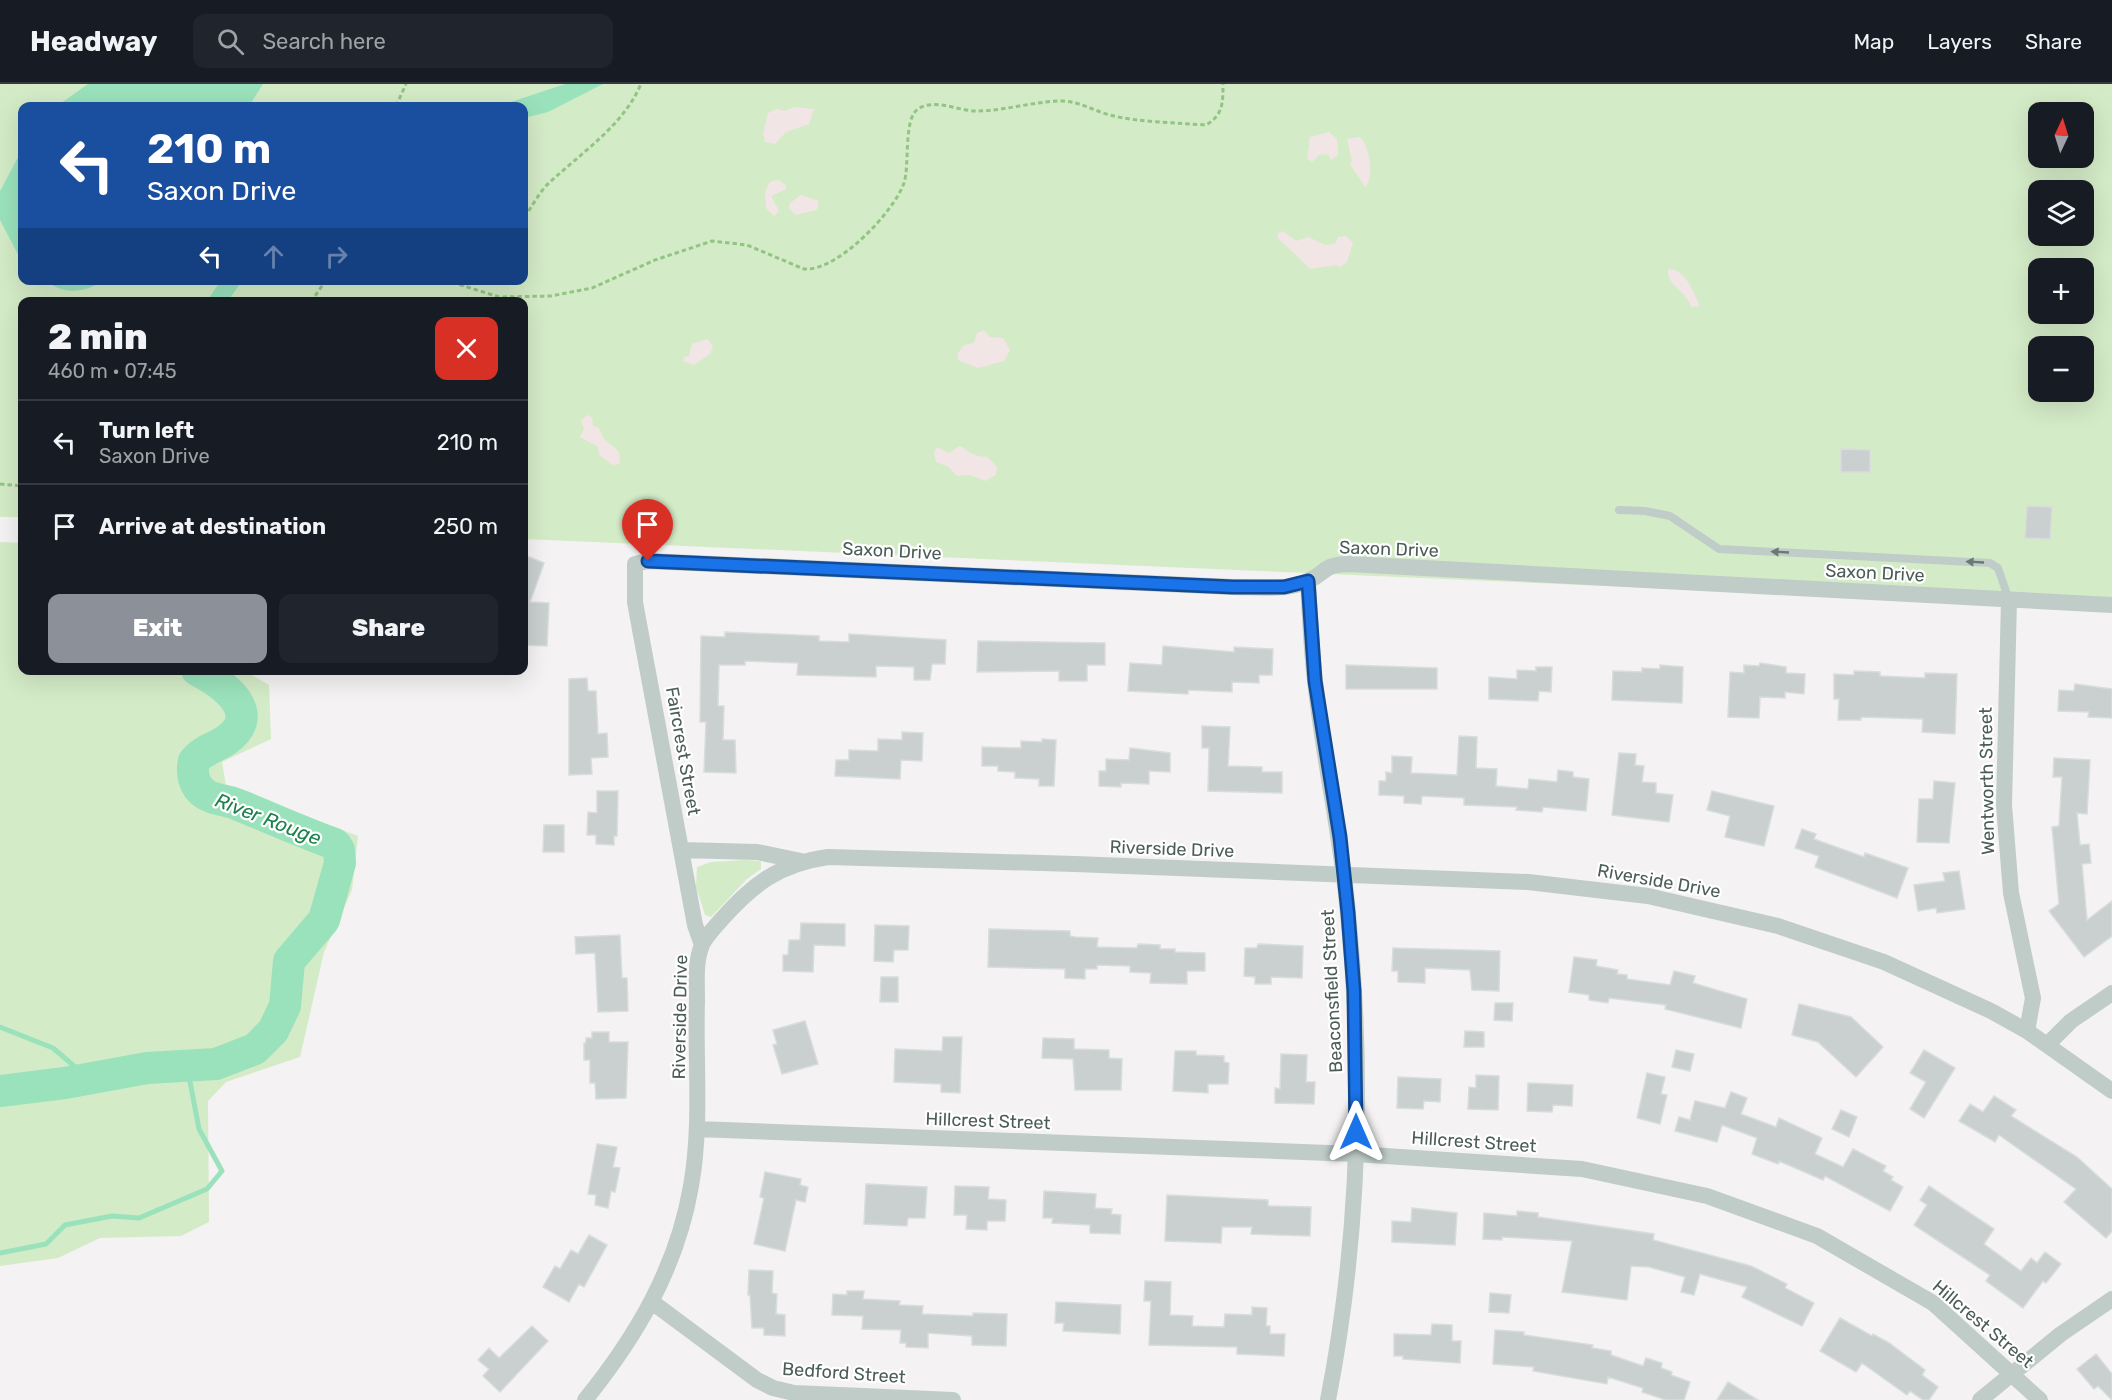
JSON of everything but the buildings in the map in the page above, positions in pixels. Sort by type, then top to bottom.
[{"type":"street","name":"Saxon Drive","points":[[635,564],[648,561],[1233,587],[1284,587],[1308,581],[1322,570],[1334,565],[1349,564],[2112,605]]},
{"type":"street","name":"Faircrest Street","points":[[635,564],[635,602],[681,850],[702,945]]},
{"type":"street","name":"Beaconsfield Street","points":[[1308,581],[1315,681],[1344,876],[1354,991],[1355,1154],[1346,1283],[1328,1400]]},
{"type":"street","name":"Wentworth Street","points":[[2009,600],[2004,805],[2012,893],[2033,998],[2027,1031]]},
{"type":"street","points":[[681,850],[757,852],[801,861]]},
{"type":"street","name":"Riverside Drive","points":[[585,1400],[616,1361],[664,1278],[691,1188],[697,1129],[696,1016],[702,945],[735,904],[758,883],[778,870],[801,861],[828,857],[960,861],[1587,887],[1708,908],[1778,926],[1875,959],[1991,1011],[2048,1044],[2112,1091]]},
{"type":"street","points":[[2048,1044],[2071,1021],[2112,993]]},
{"type":"street","name":"Hillcrest Street","points":[[697,1129],[1355,1154],[1582,1169],[1707,1196],[1817,1236],[1934,1303],[2040,1400]]},
{"type":"street","points":[[1980,1400],[2012,1372],[2112,1299]]},
{"type":"street","name":"Bedford Street","points":[[652,1302],[773,1394],[953,1400]]},
{"type":"lane","points":[[1619,510],[1646,511],[1670,516],[1719,549],[1990,563],[1998,568],[2009,600]]},
{"type":"path","points":[[398,102],[406,84]]},
{"type":"path","points":[[528,211],[547,185],[589,148],[633,102],[641,84]]},
{"type":"path","points":[[522,297],[567,294],[592,288],[655,260],[712,241],[747,245],[804,270],[813,270],[838,257],[862,238],[892,204],[904,184],[910,122],[916,110],[921,107],[942,106],[974,111],[1060,101],[1078,102],[1110,115],[1206,125],[1220,113],[1223,105],[1223,84]]},
{"type":"path","points":[[459,285],[503,297]]},
{"type":"path","points":[[0,484],[18,486]]},
{"type":"shaded area","points":[[0,84],[2112,84],[2112,608],[528,539],[528,297],[18,297],[18,517],[0,517]]},
{"type":"shaded area","points":[[88,84],[263,84],[252,102],[63,102]]},
{"type":"shaded area","points":[[565,84],[603,84],[548,112],[528,117],[528,102],[511,102]]},
{"type":"shaded area","points":[[18,157],[18,254],[0,220],[0,191]]},
{"type":"shaded area","points":[[51,285],[94,285],[74,291]]},
{"type":"shaded area","points":[[218,285],[239,285],[231,297],[210,297]]},
{"type":"shaded area","points":[[0,542],[18,543],[18,675],[252,675],[269,685],[271,739],[222,762],[226,786],[358,836],[352,890],[324,952],[300,1057],[226,1082],[208,1101],[209,1222],[181,1236],[100,1238],[58,1258],[0,1266]]},
{"type":"shaded area","points":[[761,861],[761,869],[747,879],[711,917],[705,915],[696,887],[697,867],[711,862]]},
{"type":"sand","points":[[794,107],[814,109],[809,124],[786,132],[775,144],[765,142],[763,134],[768,113],[777,109],[785,111]]},
{"type":"sand","points":[[1329,132],[1337,139],[1338,155],[1331,160],[1328,154],[1319,155],[1312,162],[1307,159],[1310,137]]},
{"type":"sand","points":[[1359,137],[1366,146],[1370,161],[1370,176],[1365,187],[1350,164],[1352,162],[1347,139]]},
{"type":"sand","points":[[778,180],[786,185],[786,189],[771,196],[779,211],[774,216],[766,208],[765,191],[770,182]]},
{"type":"sand","points":[[801,195],[819,201],[817,210],[795,215],[789,208],[790,203]]},
{"type":"sand","points":[[1283,231],[1296,241],[1308,237],[1325,245],[1335,244],[1338,237],[1346,236],[1353,243],[1347,262],[1340,267],[1336,265],[1310,269],[1278,238],[1278,233]]},
{"type":"sand","points":[[1668,269],[1675,270],[1685,277],[1700,306],[1691,307],[1686,297],[1670,280]]},
{"type":"sand","points":[[984,330],[990,337],[1003,338],[1010,350],[1004,361],[978,368],[958,360],[958,353],[964,345],[974,343],[977,333]]},
{"type":"sand","points":[[707,339],[713,346],[710,354],[694,365],[683,361],[684,357],[689,356],[692,344]]},
{"type":"sand","points":[[587,415],[592,417],[593,426],[599,428],[603,438],[619,452],[620,464],[612,465],[599,454],[598,447],[580,437],[584,429],[581,421]]},
{"type":"sand","points":[[959,446],[978,456],[987,457],[997,467],[996,475],[985,481],[970,475],[957,476],[949,467],[936,462],[934,453],[937,447],[949,453]]},
{"type":"waterway","name":"River Rouge","points":[[0,1091],[65,1083],[147,1068],[216,1064],[255,1049],[273,1031],[285,1006],[289,961],[324,920],[340,863],[339,850],[335,844],[236,804],[212,798],[198,788],[193,775],[194,761],[225,741],[236,731],[241,720],[241,710],[236,701],[228,691],[206,675]]},
{"type":"waterway","points":[[0,1027],[53,1048],[88,1078]]},
{"type":"waterway","points":[[0,1253],[46,1244],[65,1225],[112,1216],[139,1218],[207,1189],[222,1171],[199,1129],[187,1066]]},
{"type":"route","points":[[648,561],[1233,587],[1284,587],[1308,581],[1315,681],[1340,837],[1348,913],[1354,991],[1356,1132]]}]
